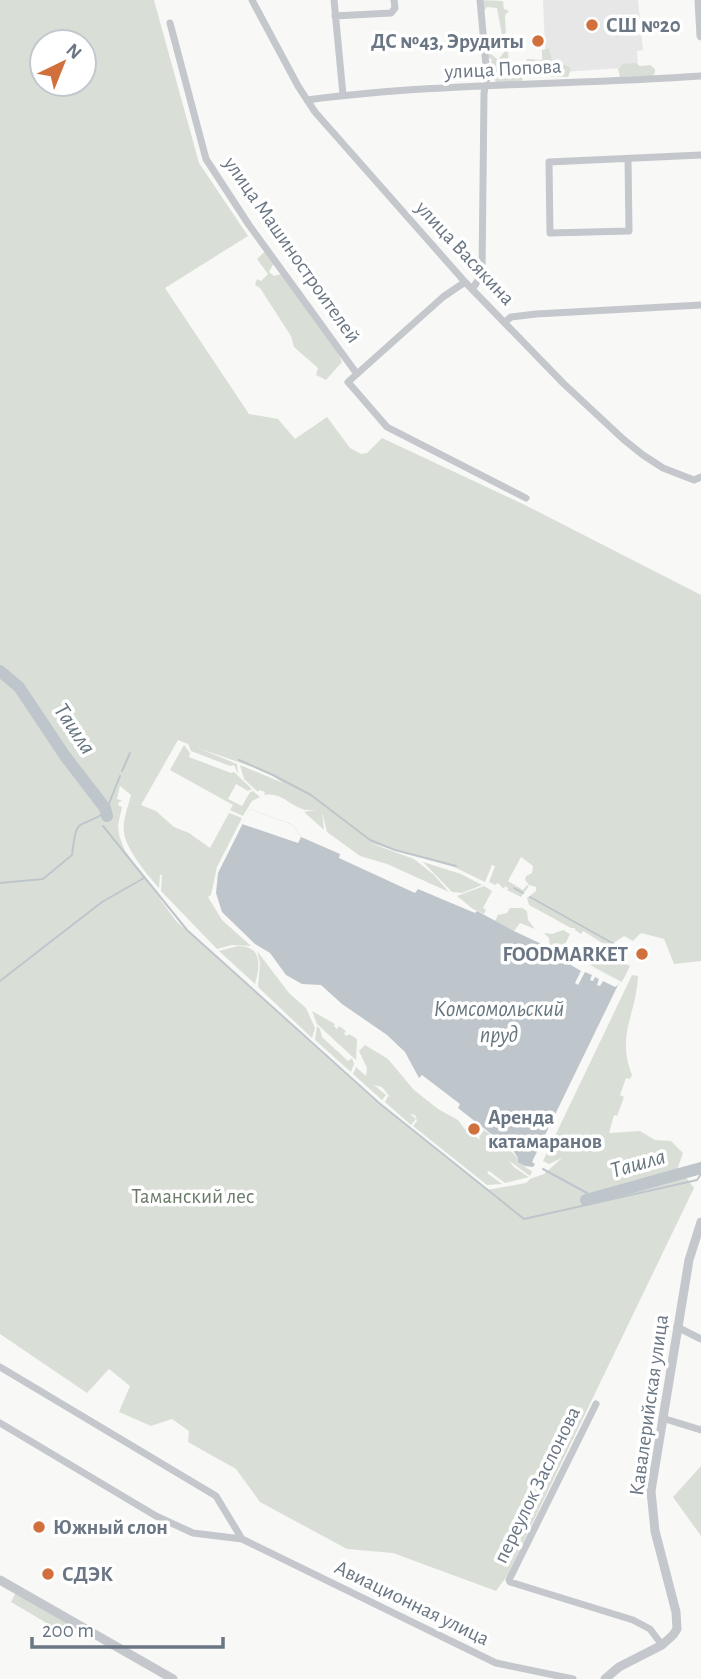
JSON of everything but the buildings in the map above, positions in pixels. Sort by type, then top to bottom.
[{"type":"street","name":"улица Васякина","points":[[252,0],[307,100],[465,282],[563,383],[623,439],[663,468],[694,480],[701,477]]},
{"type":"street","points":[[334,0],[344,95]]},
{"type":"street","points":[[335,16],[391,13],[395,8],[394,0]]},
{"type":"street","points":[[473,288],[482,274],[486,86],[480,0]]},
{"type":"street","points":[[699,0],[701,36]]},
{"type":"street","name":"улица Машиностроителей","points":[[170,23],[206,159],[249,225],[357,374]]},
{"type":"street","name":"улица Попова","points":[[307,100],[486,86],[701,76]]},
{"type":"street","points":[[628,159],[629,231],[550,233],[549,162],[701,155]]},
{"type":"street","points":[[465,282],[443,297],[348,382],[387,427],[526,498]]},
{"type":"street","points":[[505,322],[511,317],[536,314],[701,305]]},
{"type":"street","name":"Кавалерийская улица","points":[[662,1646],[673,1635],[678,1620],[661,1558],[652,1508],[653,1470],[677,1327],[701,1222]]},
{"type":"street","points":[[677,1327],[701,1339]]},
{"type":"street","points":[[0,1367],[216,1496],[242,1539]]},
{"type":"street","name":"переулок Заслонова","points":[[596,1404],[509,1580],[633,1620],[650,1629],[662,1646]]},
{"type":"street","points":[[662,1418],[701,1430]]},
{"type":"street","name":"Авиационная улица","points":[[0,1423],[156,1516],[193,1533],[242,1539],[496,1663],[573,1679]]},
{"type":"street","points":[[0,1580],[173,1679]]},
{"type":"street","points":[[605,1679],[619,1667],[662,1646]]},
{"type":"shaded area","name":"СШ №20","points":[[543,0],[638,0],[643,50],[637,51],[638,67],[546,73]]},
{"type":"green space","name":"Таманский лес","points":[[0,0],[154,0],[199,163],[248,236],[165,288],[249,414],[278,419],[295,439],[327,417],[350,448],[361,454],[367,453],[382,438],[525,505],[701,595],[701,961],[674,964],[664,939],[641,933],[633,941],[624,936],[615,942],[612,949],[583,931],[581,934],[575,928],[529,905],[527,898],[536,891],[536,887],[525,880],[526,876],[532,873],[533,866],[521,857],[508,881],[523,890],[529,886],[521,897],[507,890],[505,886],[504,889],[498,883],[495,885],[489,882],[495,866],[492,865],[485,882],[454,867],[370,843],[414,859],[449,892],[387,864],[360,856],[327,832],[322,812],[324,830],[304,812],[320,809],[304,810],[280,797],[264,795],[265,792],[259,790],[258,792],[244,779],[240,765],[283,783],[267,772],[198,748],[237,764],[238,774],[234,765],[230,766],[191,751],[188,744],[178,740],[141,805],[156,811],[174,827],[189,833],[210,848],[229,813],[242,818],[217,867],[211,895],[208,897],[222,920],[251,946],[232,945],[217,949],[161,891],[162,875],[159,888],[133,854],[124,833],[131,795],[120,786],[117,799],[123,801],[118,805],[122,807],[118,825],[125,851],[176,921],[374,1100],[487,1190],[526,1183],[544,1174],[562,1158],[549,1164],[543,1161],[632,975],[638,976],[626,1037],[632,1075],[630,1079],[626,1078],[620,1095],[624,1097],[617,1116],[614,1115],[609,1133],[640,1131],[655,1140],[671,1141],[683,1153],[678,1167],[694,1188],[507,1576],[496,1591],[393,1553],[347,1549],[260,1502],[236,1469],[188,1442],[189,1431],[172,1419],[151,1426],[119,1412],[130,1386],[109,1369],[87,1393],[0,1334]]},
{"type":"green space","points":[[480,0],[503,1],[504,9],[509,11],[505,15],[506,33],[502,35],[497,8],[487,7],[484,11]]},
{"type":"green space","points":[[489,38],[485,48],[490,49],[491,54],[498,60],[505,51],[502,42],[507,43],[509,63],[517,64],[516,70],[523,80],[517,83],[497,83],[488,73],[492,59],[484,57],[482,42]]},
{"type":"green space","points":[[549,48],[553,65],[566,65],[571,69],[568,77],[542,76],[525,63],[527,59],[542,60],[542,50]]},
{"type":"green space","points":[[635,63],[640,66],[650,65],[655,69],[655,73],[652,76],[620,77],[618,69],[623,64]]},
{"type":"green space","points":[[265,251],[274,263],[269,272],[274,276],[282,274],[338,352],[342,362],[326,380],[316,375],[318,368],[294,347],[291,336],[260,288],[255,285],[257,279],[261,281],[268,274],[257,259]]},
{"type":"green space","points":[[184,745],[190,753],[189,757],[234,772],[252,789],[248,791],[236,784],[228,799],[242,806],[250,792],[253,791],[260,797],[252,801],[243,816],[230,810],[233,805],[170,770]]},
{"type":"green space","points":[[423,862],[461,874],[482,885],[462,893],[452,892]]},
{"type":"green space","points":[[484,886],[492,891],[483,908],[486,910],[484,914],[457,896]]},
{"type":"green space","points":[[510,908],[527,911],[528,920],[535,929],[520,923],[514,931],[495,921],[498,915],[507,913]]},
{"type":"green space","points":[[563,930],[570,934],[561,953],[550,947],[549,938],[544,933],[552,934]]},
{"type":"green space","points":[[238,946],[252,949],[256,953],[258,970],[255,984],[219,951]]},
{"type":"green space","points":[[598,949],[630,966],[622,982],[590,965]]},
{"type":"green space","points":[[257,951],[289,993],[306,1008],[315,1028],[312,1038],[258,987],[260,963]]},
{"type":"green space","points":[[312,1011],[335,1024],[337,1029],[339,1026],[346,1031],[344,1034],[347,1036],[349,1034],[357,1039],[356,1060],[317,1024]]},
{"type":"green space","points":[[317,1026],[322,1037],[348,1061],[352,1058],[354,1064],[351,1072],[315,1040]]},
{"type":"green space","points":[[365,1045],[388,1059],[414,1090],[438,1109],[458,1120],[467,1132],[481,1140],[479,1137],[484,1130],[502,1143],[532,1171],[530,1176],[508,1160],[529,1177],[505,1183],[489,1171],[487,1173],[502,1184],[487,1185],[413,1126],[417,1121],[415,1115],[410,1114],[416,1119],[411,1125],[385,1102],[388,1096],[390,1097],[382,1087],[374,1085],[386,1095],[382,1100],[353,1074],[356,1067],[366,1076],[367,1068],[359,1051]]},
{"type":"green space","points":[[701,1466],[701,1536],[673,1497]]},
{"type":"green space","points":[[16,1592],[70,1625],[65,1634],[11,1602]]},
{"type":"water","name":"Комсомольский пруд","points":[[250,809],[293,825],[301,837],[340,854],[339,858],[415,893],[418,889],[475,913],[477,911],[620,981],[532,1162],[535,1164],[533,1167],[518,1162],[514,1152],[458,1108],[460,1104],[422,1075],[419,1078],[405,1052],[387,1035],[342,1004],[321,985],[302,984],[286,975],[270,953],[255,944],[222,912],[216,893],[218,873]]},
{"type":"pier","points":[[250,809],[293,825],[301,837],[298,843],[242,824]]},
{"type":"pier","points":[[574,959],[620,981],[618,985],[615,987],[603,981],[600,986],[597,985],[599,979],[595,977],[593,981],[590,980],[592,975],[585,972],[578,985],[575,983],[581,971],[571,965]]},
{"type":"waterway","name":"Ташла","points":[[0,671],[19,687],[65,756],[105,808],[107,816]]},
{"type":"waterway","points":[[122,771],[130,753]]},
{"type":"waterway","points":[[239,760],[311,795],[370,840],[395,850],[456,866]]},
{"type":"waterway","points":[[106,811],[120,776]]},
{"type":"waterway","points":[[0,883],[43,879],[72,855],[77,828],[106,812]]},
{"type":"waterway","points":[[103,826],[187,930],[379,1103],[524,1219],[697,1180],[701,1174]]},
{"type":"waterway","points":[[0,981],[102,902],[144,878]]},
{"type":"waterway","points":[[514,888],[523,893]]},
{"type":"waterway","points":[[530,897],[614,944]]},
{"type":"waterway","name":"Ташла","points":[[586,1200],[701,1168]]},
{"type":"waterway","points":[[543,1169],[587,1193]]},
{"type":"place","name":"СШ №20","points":[[592,25]]},
{"type":"place","name":"ДС №43, Эрудиты","points":[[538,41]]},
{"type":"place","name":"FOODMARKET","points":[[642,954]]},
{"type":"place","name":"Аренда катамаранов","points":[[474,1129]]},
{"type":"place","name":"Южный слон","points":[[39,1527]]},
{"type":"place","name":"СДЭК","points":[[48,1574]]}]
